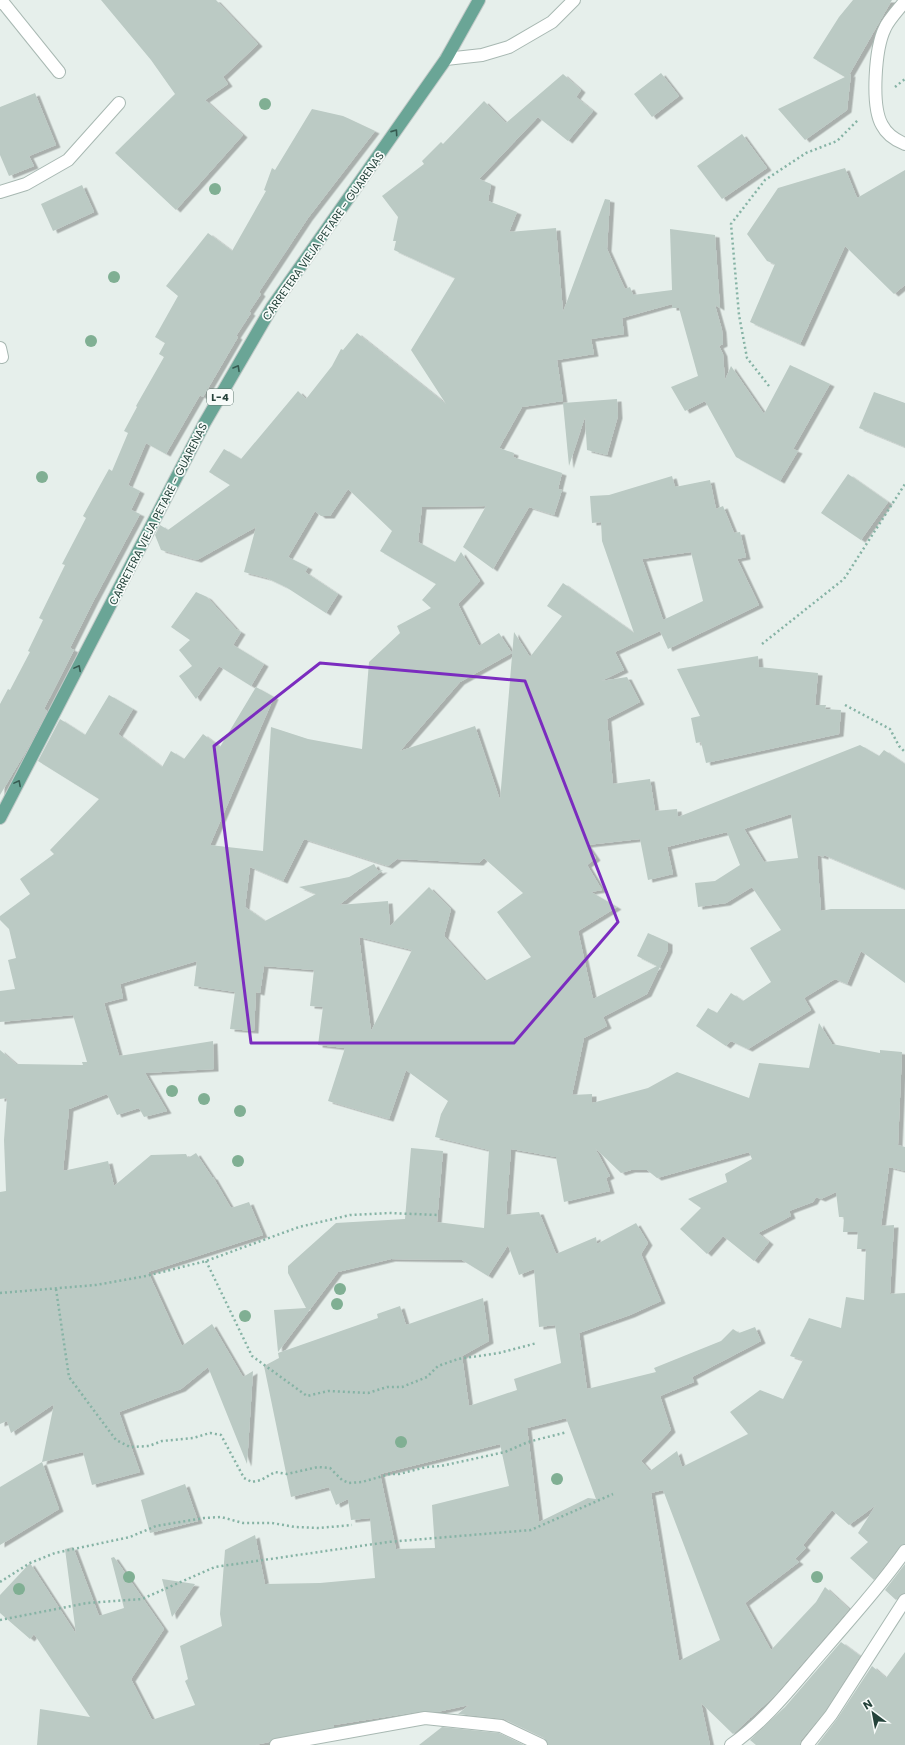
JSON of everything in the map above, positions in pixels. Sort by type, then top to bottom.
[{"type":"main road","name":"CARRETERA VIEJA PETARE - GUARENAS","points":[[0,818],[204,424],[272,307],[446,59],[479,0]]},
{"type":"street","points":[[1,0],[59,72]]},
{"type":"street","points":[[446,59],[482,55],[509,47],[552,22],[574,0]]},
{"type":"street","points":[[905,1],[885,28],[876,65],[876,102],[881,124],[894,139],[905,144]]},
{"type":"street","points":[[0,192],[26,184],[68,160],[120,103]]},
{"type":"street","points":[[731,1745],[745,1735],[790,1689],[887,1576],[905,1551]]},
{"type":"street","points":[[806,1745],[831,1715],[905,1600]]},
{"type":"street","points":[[276,1745],[425,1718],[501,1726],[541,1745]]},
{"type":"path","points":[[769,386],[747,358],[739,315],[731,224],[764,180],[806,153],[837,141],[876,102]]},
{"type":"path","points":[[762,644],[844,578],[905,484]]},
{"type":"path","points":[[845,705],[890,729],[899,746],[905,752]]},
{"type":"path","points":[[0,1293],[96,1285],[146,1276],[206,1261],[299,1227],[350,1216],[389,1213],[438,1215]]},
{"type":"path","points":[[206,1261],[252,1356],[307,1396],[328,1391],[368,1393],[387,1387],[402,1387],[426,1376],[438,1366],[458,1359],[499,1353],[536,1343]]},
{"type":"path","points":[[56,1289],[69,1377],[116,1440],[130,1446],[149,1446],[162,1441],[193,1438],[210,1433],[221,1435],[244,1478],[252,1482],[275,1472],[286,1474],[318,1467],[330,1468],[342,1480],[349,1483],[362,1482],[390,1474],[399,1474],[426,1467],[441,1466],[505,1452],[528,1442],[567,1432]]},
{"type":"path","points":[[0,1620],[87,1603],[142,1599],[215,1567],[388,1542],[531,1530],[613,1494]]},
{"type":"path","points":[[0,1582],[30,1563],[55,1553],[130,1536],[156,1526],[204,1518],[221,1517],[243,1523],[272,1523],[295,1527],[318,1528],[352,1525]]},
{"type":"highlighted area","points":[[320,663],[525,681],[618,922],[514,1043],[251,1043],[214,746]]},
{"type":"building","points":[[101,0],[216,0],[258,44],[223,77],[228,84],[205,100],[243,135],[176,210],[115,153],[175,94],[151,60]]},
{"type":"building","points":[[853,0],[892,0],[849,75],[851,74],[847,110],[805,140],[778,109],[845,77],[813,58],[839,17]]},
{"type":"building","points":[[661,73],[679,96],[652,117],[634,94]]},
{"type":"building","points":[[563,74],[581,90],[576,97],[593,111],[568,141],[538,117],[479,179],[491,184],[488,201],[517,212],[509,232],[556,228],[563,312],[605,199],[610,200],[607,249],[625,289],[630,287],[633,295],[672,290],[670,229],[715,235],[720,308],[715,305],[722,330],[723,344],[719,346],[723,354],[725,380],[731,366],[764,414],[790,365],[830,384],[793,449],[798,451],[780,481],[736,457],[705,401],[685,411],[671,387],[698,376],[679,308],[672,308],[672,304],[622,318],[624,334],[591,339],[594,354],[557,360],[563,401],[522,407],[499,448],[514,453],[513,457],[562,473],[558,489],[562,490],[554,515],[529,507],[493,569],[463,547],[486,506],[422,507],[418,542],[455,562],[461,552],[480,581],[458,604],[479,646],[499,633],[512,653],[460,682],[400,751],[475,726],[500,800],[514,632],[530,657],[562,616],[547,606],[563,583],[634,633],[602,541],[601,522],[592,523],[590,496],[609,495],[672,476],[675,487],[710,480],[716,509],[723,506],[734,533],[740,532],[746,557],[737,559],[759,605],[668,649],[660,631],[615,652],[624,670],[601,681],[627,677],[640,702],[607,719],[613,784],[650,779],[655,811],[677,809],[678,817],[860,745],[879,756],[884,750],[905,764],[905,889],[824,855],[824,857],[817,855],[821,911],[831,909],[905,909],[905,983],[861,951],[847,984],[835,979],[804,998],[811,1010],[748,1049],[731,1041],[726,1046],[696,1026],[708,1008],[717,1013],[731,993],[743,1001],[771,982],[750,948],[781,930],[752,887],[726,903],[698,907],[695,883],[715,881],[740,865],[727,832],[667,847],[673,874],[648,880],[640,839],[587,845],[596,858],[587,865],[602,890],[591,892],[617,907],[578,931],[593,999],[657,966],[637,956],[648,933],[668,942],[668,950],[647,994],[603,1017],[607,1026],[584,1038],[572,1095],[592,1094],[592,1103],[648,1088],[677,1072],[749,1098],[759,1063],[809,1068],[819,1023],[832,1044],[880,1053],[880,1050],[902,1052],[898,1145],[905,1147],[905,1171],[889,1167],[881,1226],[894,1225],[890,1294],[905,1293],[905,1544],[899,1547],[874,1580],[850,1558],[868,1542],[858,1533],[876,1505],[849,1525],[832,1510],[803,1545],[806,1548],[795,1559],[799,1562],[745,1603],[771,1650],[816,1602],[825,1587],[849,1609],[774,1696],[733,1734],[701,1703],[710,1745],[548,1745],[544,1738],[504,1719],[458,1714],[469,1705],[437,1712],[424,1711],[334,1725],[334,1727],[275,1738],[269,1742],[255,1745],[37,1745],[40,1709],[90,1717],[34,1634],[30,1639],[0,1613],[0,1595],[30,1563],[76,1634],[65,1549],[73,1547],[99,1616],[124,1608],[111,1558],[114,1557],[164,1629],[131,1679],[152,1720],[195,1705],[185,1681],[188,1679],[180,1646],[222,1626],[220,1614],[225,1550],[255,1535],[265,1584],[320,1583],[375,1578],[370,1518],[351,1520],[348,1499],[336,1505],[329,1487],[291,1497],[264,1366],[279,1358],[278,1353],[378,1318],[377,1314],[400,1306],[406,1325],[483,1298],[489,1341],[462,1356],[469,1406],[517,1390],[514,1379],[561,1363],[555,1325],[539,1327],[534,1269],[519,1275],[508,1245],[488,1276],[462,1260],[391,1259],[338,1272],[278,1352],[274,1310],[306,1308],[288,1273],[288,1266],[336,1223],[405,1219],[411,1148],[443,1151],[437,1222],[484,1228],[489,1150],[435,1137],[441,1114],[448,1101],[406,1070],[389,1119],[328,1101],[345,1048],[318,1045],[323,1007],[310,1006],[314,970],[264,966],[260,993],[256,992],[254,1031],[230,1029],[235,992],[194,986],[197,961],[120,984],[123,998],[104,1003],[119,1056],[213,1041],[214,1069],[145,1073],[167,1111],[144,1117],[139,1108],[117,1115],[107,1094],[69,1109],[63,1171],[108,1161],[114,1186],[151,1155],[186,1154],[188,1158],[196,1153],[213,1177],[231,1208],[249,1202],[263,1235],[148,1272],[182,1346],[212,1324],[243,1377],[253,1371],[247,1464],[208,1367],[181,1389],[119,1412],[140,1472],[92,1485],[83,1452],[42,1462],[54,1404],[11,1433],[7,1421],[0,1424],[0,1192],[6,1191],[4,1140],[7,1098],[0,1099],[0,1050],[16,1064],[83,1065],[82,1062],[87,1062],[73,1015],[0,1022],[0,991],[15,989],[8,960],[16,958],[9,929],[0,920],[0,916],[30,894],[20,879],[54,854],[50,850],[99,799],[38,761],[60,719],[85,735],[109,695],[133,709],[118,734],[162,767],[171,751],[184,759],[203,734],[220,747],[256,687],[274,697],[210,845],[263,851],[271,727],[308,739],[362,749],[369,662],[400,633],[397,626],[431,608],[422,600],[436,584],[380,551],[392,531],[348,489],[330,516],[321,516],[315,511],[288,557],[308,567],[305,572],[338,594],[326,613],[286,587],[267,578],[244,572],[256,527],[197,560],[161,550],[155,535],[160,525],[168,530],[230,485],[209,472],[224,449],[241,459],[298,391],[306,399],[332,366],[341,349],[343,350],[357,333],[446,404],[411,350],[455,278],[394,250],[396,241],[393,241],[398,217],[382,196],[424,164],[422,161],[441,142],[443,144],[484,101],[506,123]],"holes":[[[691,552],[703,601],[663,620],[642,559]],[[791,814],[798,858],[764,862],[744,829]],[[304,839],[388,866],[397,859],[479,863],[484,858],[523,893],[497,912],[531,957],[485,981],[444,936],[451,909],[429,887],[390,926],[388,901],[339,905],[383,870],[378,871],[374,864],[349,877],[299,887],[316,894],[265,921],[245,907],[250,867],[283,881]],[[359,937],[412,950],[371,1031]],[[595,1148],[621,1173],[631,1170],[647,1170],[657,1178],[749,1152],[752,1159],[725,1174],[727,1182],[688,1199],[701,1208],[680,1229],[707,1254],[723,1236],[754,1261],[769,1242],[758,1233],[791,1216],[789,1211],[813,1202],[816,1197],[821,1199],[836,1192],[839,1217],[844,1217],[843,1232],[858,1232],[857,1249],[866,1249],[864,1300],[846,1297],[841,1328],[809,1318],[790,1356],[803,1360],[783,1399],[760,1390],[730,1412],[748,1434],[682,1467],[677,1451],[650,1471],[641,1461],[671,1430],[660,1396],[694,1382],[692,1377],[761,1341],[755,1327],[739,1333],[733,1329],[721,1341],[654,1368],[656,1372],[587,1389],[579,1333],[630,1315],[661,1301],[641,1254],[648,1243],[636,1223],[597,1244],[596,1237],[556,1254],[539,1212],[506,1215],[511,1149],[556,1157],[564,1202],[610,1191],[606,1178],[610,1176]],[[566,1418],[596,1499],[588,1498],[539,1522],[527,1428]],[[500,1444],[509,1486],[432,1505],[435,1548],[396,1549],[380,1474]],[[663,1490],[720,1640],[679,1661],[651,1493]]]},
{"type":"building","points":[[35,93],[56,145],[29,156],[34,166],[9,176],[0,155],[0,107]]},
{"type":"building","points":[[312,109],[343,116],[375,131],[308,218],[259,292],[261,294],[236,336],[238,337],[203,397],[200,395],[166,454],[146,443],[128,485],[140,491],[131,510],[140,514],[70,648],[74,650],[44,709],[47,711],[25,753],[0,795],[0,704],[8,689],[10,690],[30,652],[28,651],[43,620],[39,618],[65,565],[62,564],[86,518],[83,516],[109,469],[112,471],[128,433],[124,431],[137,407],[136,406],[164,357],[159,354],[165,343],[155,337],[178,296],[166,286],[208,233],[232,251],[266,191],[264,190],[272,168],[275,170]]},
{"type":"building","points":[[742,134],[767,168],[722,199],[697,166]]},
{"type":"building","points":[[845,168],[857,198],[905,170],[905,285],[894,294],[845,246],[800,344],[750,322],[775,264],[767,261],[747,234],[778,188]]},
{"type":"building","points":[[82,185],[94,212],[53,231],[41,204]]},
{"type":"building","points":[[874,392],[905,403],[905,447],[859,428]]},
{"type":"building","points":[[617,399],[618,416],[607,455],[587,450],[585,417],[569,466],[563,403]]},
{"type":"building","points":[[848,474],[888,502],[861,540],[821,513]]},
{"type":"building","points":[[196,592],[207,597],[236,629],[241,632],[233,645],[264,664],[251,686],[219,666],[196,699],[179,676],[192,666],[179,650],[190,640],[171,627]]},
{"type":"building","points":[[758,656],[759,667],[818,673],[815,705],[826,705],[825,709],[841,710],[839,734],[706,763],[701,742],[696,743],[691,718],[700,716],[677,669]]},
{"type":"building","points":[[42,1462],[59,1509],[0,1545],[0,1487]]},
{"type":"building","points":[[185,1484],[198,1521],[150,1533],[141,1500]]},
{"type":"building","points":[[905,1564],[905,1593],[901,1594],[896,1600],[885,1590]]},
{"type":"building","points":[[162,1579],[195,1584],[172,1617]]},
{"type":"building","points":[[841,1642],[860,1656],[825,1711],[801,1740],[800,1745],[756,1745],[750,1740],[785,1707]]},
{"type":"building","points":[[905,1652],[905,1745],[817,1745],[837,1719],[872,1666],[886,1678]]},
{"type":"building","points":[[442,1727],[499,1733],[524,1745],[419,1745]]}]
